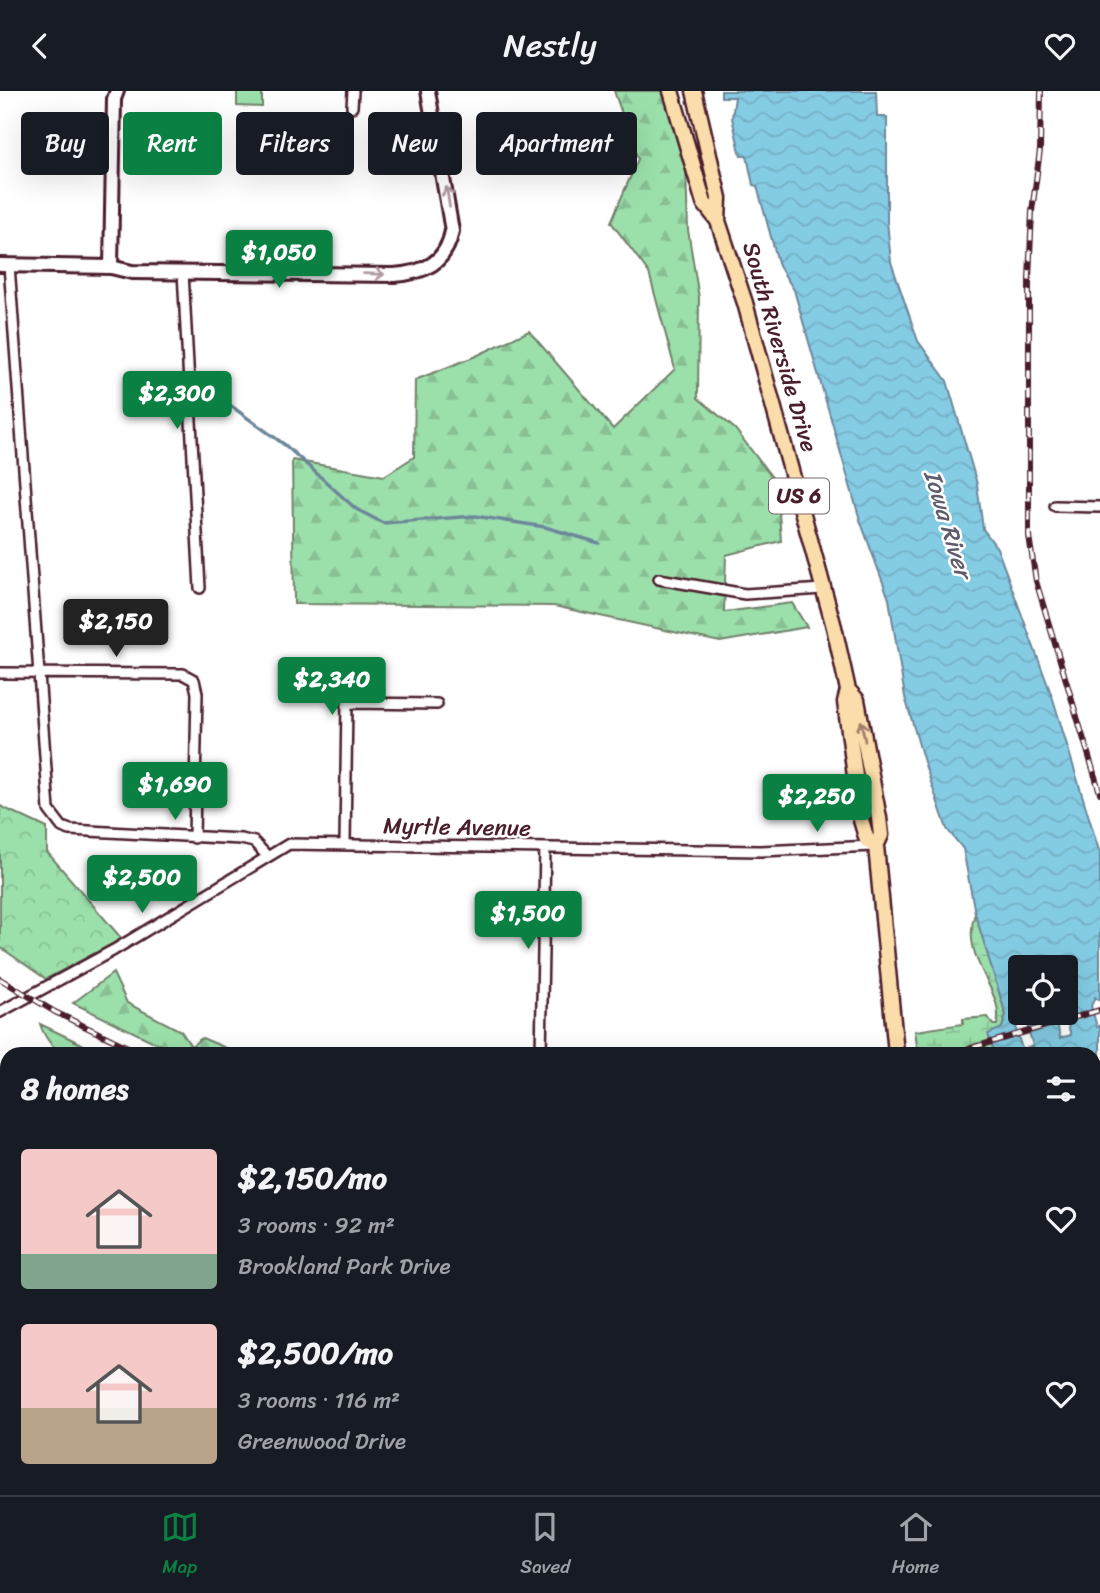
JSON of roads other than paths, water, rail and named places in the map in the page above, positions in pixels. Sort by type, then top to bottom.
[{"type":"main road","points":[[5,265],[111,267],[132,271],[394,275],[424,270],[439,261],[447,249],[452,231],[428,91]]},
{"type":"main road","name":"South Riverside Drive","points":[[671,91],[704,203],[718,221],[745,303],[848,690],[845,702],[861,820],[867,840],[876,846],[895,1047]]},
{"type":"main road","name":"South Riverside Drive","points":[[694,91],[719,198],[718,221]]},
{"type":"main road","points":[[111,267],[114,94]]},
{"type":"street","points":[[352,107],[353,91]]},
{"type":"street","points":[[5,265],[48,802],[54,817],[62,827],[83,832],[248,840],[267,856]]},
{"type":"street","points":[[183,272],[200,588]]},
{"type":"street","points":[[1055,506],[1100,507]]},
{"type":"street","points":[[659,579],[745,594],[823,589]]},
{"type":"street","points":[[0,673],[183,674],[194,680],[197,693],[194,838]]},
{"type":"street","points":[[345,844],[347,703],[437,704]]},
{"type":"street","name":"Myrtle Avenue","points":[[0,1012],[114,950],[289,844],[760,851],[876,846]]},
{"type":"street","points":[[541,1047],[545,848]]},
{"type":"water","name":"Iowa River","points":[[721,91],[876,91],[877,117],[887,117],[887,221],[891,262],[918,341],[947,381],[977,484],[983,529],[997,548],[1053,699],[1100,854],[1100,1001],[1095,997],[1091,1006],[1097,1027],[1100,1026],[1100,1047],[1029,1047],[1033,1046],[1027,1025],[1057,1025],[1060,1038],[1071,1035],[1068,1025],[1078,1025],[1078,955],[1008,955],[1008,1025],[1017,1025],[1021,1047],[992,1047],[988,1034],[1002,1028],[1006,1015],[975,913],[963,849],[947,829],[924,762],[905,697],[889,599],[860,520],[794,290],[779,266],[757,186],[753,185],[747,156],[741,156],[732,118],[735,97],[721,97]]},
{"type":"waterway","points":[[220,398],[285,445],[356,509],[383,523],[475,516],[545,527],[599,543]]},
{"type":"railway","points":[[1041,91],[1040,150],[1032,211],[1029,279],[1029,536],[1036,581],[1100,793]]},
{"type":"railway","points":[[0,979],[55,1012],[128,1047]]},
{"type":"railway","points":[[974,1047],[1100,1010]]}]
